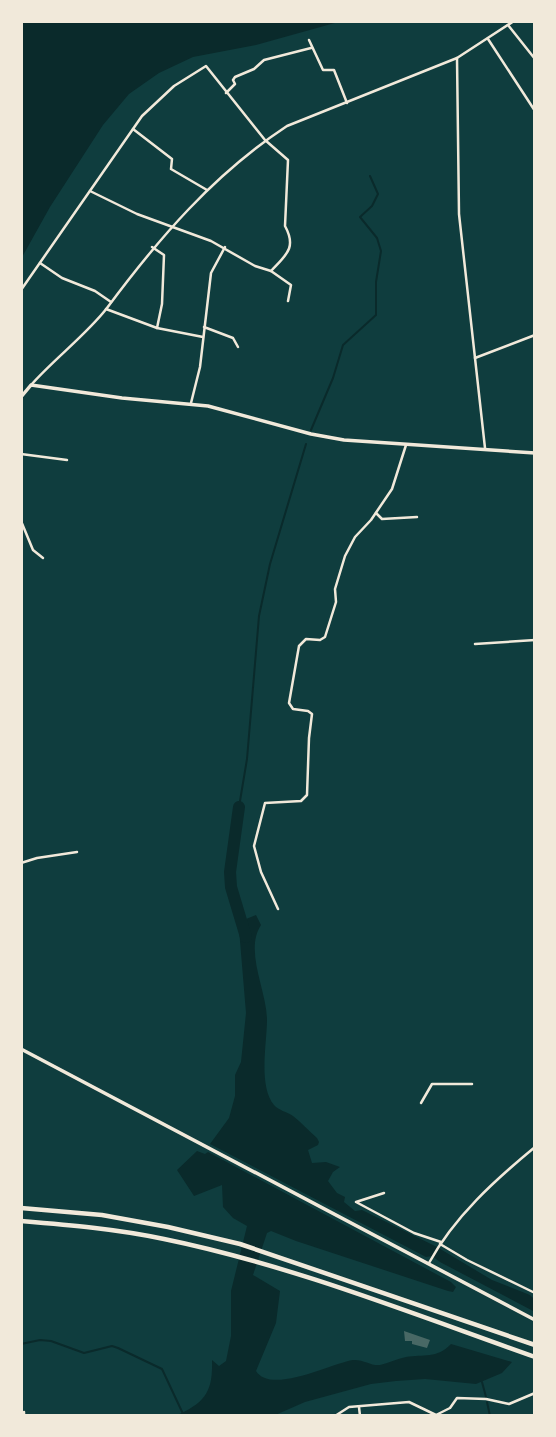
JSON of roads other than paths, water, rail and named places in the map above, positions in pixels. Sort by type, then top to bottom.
[{"type":"main road","points":[[21,1208],[102,1215],[240,1244],[535,1345]]},
{"type":"main road","points":[[21,1221],[101,1228],[151,1236],[236,1256],[535,1357]]},
{"type":"street","points":[[21,397],[106,309],[171,226],[207,190],[265,140],[288,125],[457,58],[514,21]]},
{"type":"street","points":[[508,24],[535,59]]},
{"type":"street","points":[[488,39],[535,111]]},
{"type":"street","points":[[309,40],[323,70],[334,70],[347,103]]},
{"type":"street","points":[[226,93],[235,84],[235,77],[254,69],[264,60],[312,48]]},
{"type":"street","points":[[457,58],[459,214],[485,450]]},
{"type":"street","points":[[21,290],[152,104],[204,67],[209,67],[226,93],[265,140],[288,160],[285,226],[290,235],[289,252],[271,271]]},
{"type":"street","points":[[133,129],[166,152],[172,159],[171,169],[175,173],[207,190]]},
{"type":"street","points":[[90,191],[114,205],[225,247],[255,266],[271,271],[292,285],[288,301]]},
{"type":"street","points":[[152,247],[164,255],[162,304],[157,328]]},
{"type":"street","points":[[191,403],[200,367],[211,274],[225,247]]},
{"type":"street","points":[[39,262],[62,278],[95,291],[111,302]]},
{"type":"street","points":[[106,309],[157,328],[203,337]]},
{"type":"street","points":[[204,327],[233,338],[239,347]]},
{"type":"street","points":[[475,358],[535,335]]},
{"type":"street","points":[[31,385],[122,398],[191,403],[320,436],[406,445],[535,453]]},
{"type":"street","points":[[278,909],[261,872],[254,844],[265,803],[301,801],[307,795],[312,714],[293,709],[289,705],[299,646],[306,639],[320,640],[325,636],[336,602],[335,589],[345,556],[355,537],[376,513],[395,483],[406,445]]},
{"type":"street","points":[[21,454],[67,460]]},
{"type":"street","points":[[376,513],[382,519],[417,517]]},
{"type":"street","points":[[21,521],[33,550],[43,558]]},
{"type":"street","points":[[474,644],[535,640]]},
{"type":"street","points":[[21,863],[77,852]]},
{"type":"street","points":[[21,1049],[535,1320]]},
{"type":"street","points":[[421,1103],[432,1084],[472,1084]]},
{"type":"street","points":[[429,1263],[440,1244],[485,1192],[535,1147]]},
{"type":"street","points":[[384,1193],[356,1202],[440,1244],[467,1261],[535,1293]]},
{"type":"street","points":[[335,1416],[349,1407],[409,1402],[436,1415],[450,1408],[457,1398],[486,1399],[509,1405],[535,1393]]},
{"type":"street","points":[[359,1407],[360,1416]]},
{"type":"water","points":[[21,21],[342,21],[256,45],[193,57],[159,73],[129,94],[103,125],[50,207],[21,259]]},
{"type":"water","points":[[256,915],[261,925],[256,935],[255,959],[267,1020],[264,1064],[266,1087],[276,1107],[293,1116],[317,1138],[318,1145],[308,1150],[312,1163],[326,1162],[340,1167],[328,1181],[337,1193],[345,1197],[344,1202],[355,1211],[362,1210],[437,1247],[492,1280],[530,1295],[535,1300],[535,1312],[432,1256],[426,1257],[210,1144],[229,1118],[235,1096],[235,1075],[241,1062],[246,1013],[239,929],[241,921]]},
{"type":"water","points":[[197,1151],[205,1154],[208,1152],[456,1287],[453,1292],[448,1291],[271,1231],[267,1233],[253,1275],[280,1291],[276,1323],[256,1371],[264,1378],[288,1379],[353,1360],[380,1365],[406,1357],[435,1354],[451,1344],[512,1362],[502,1373],[476,1384],[425,1379],[396,1381],[371,1384],[305,1402],[273,1416],[175,1416],[194,1406],[205,1395],[211,1380],[212,1360],[219,1366],[226,1361],[231,1336],[231,1291],[247,1226],[233,1218],[223,1207],[222,1185],[194,1196],[177,1170]]},
{"type":"waterway","points":[[311,430],[333,378],[343,345],[376,315],[376,282],[381,251],[377,238],[360,217],[372,206],[378,194],[370,176]]},
{"type":"waterway","points":[[239,807],[247,759],[259,616],[270,564],[306,444]]},
{"type":"waterway","points":[[239,807],[230,872],[231,887],[246,937]]},
{"type":"waterway","points":[[21,1344],[51,1341],[84,1353],[112,1346],[118,1348],[162,1369],[184,1416]]},
{"type":"waterway","points":[[482,1382],[486,1397]]},
{"type":"waterway","points":[[487,1402],[490,1416]]}]
